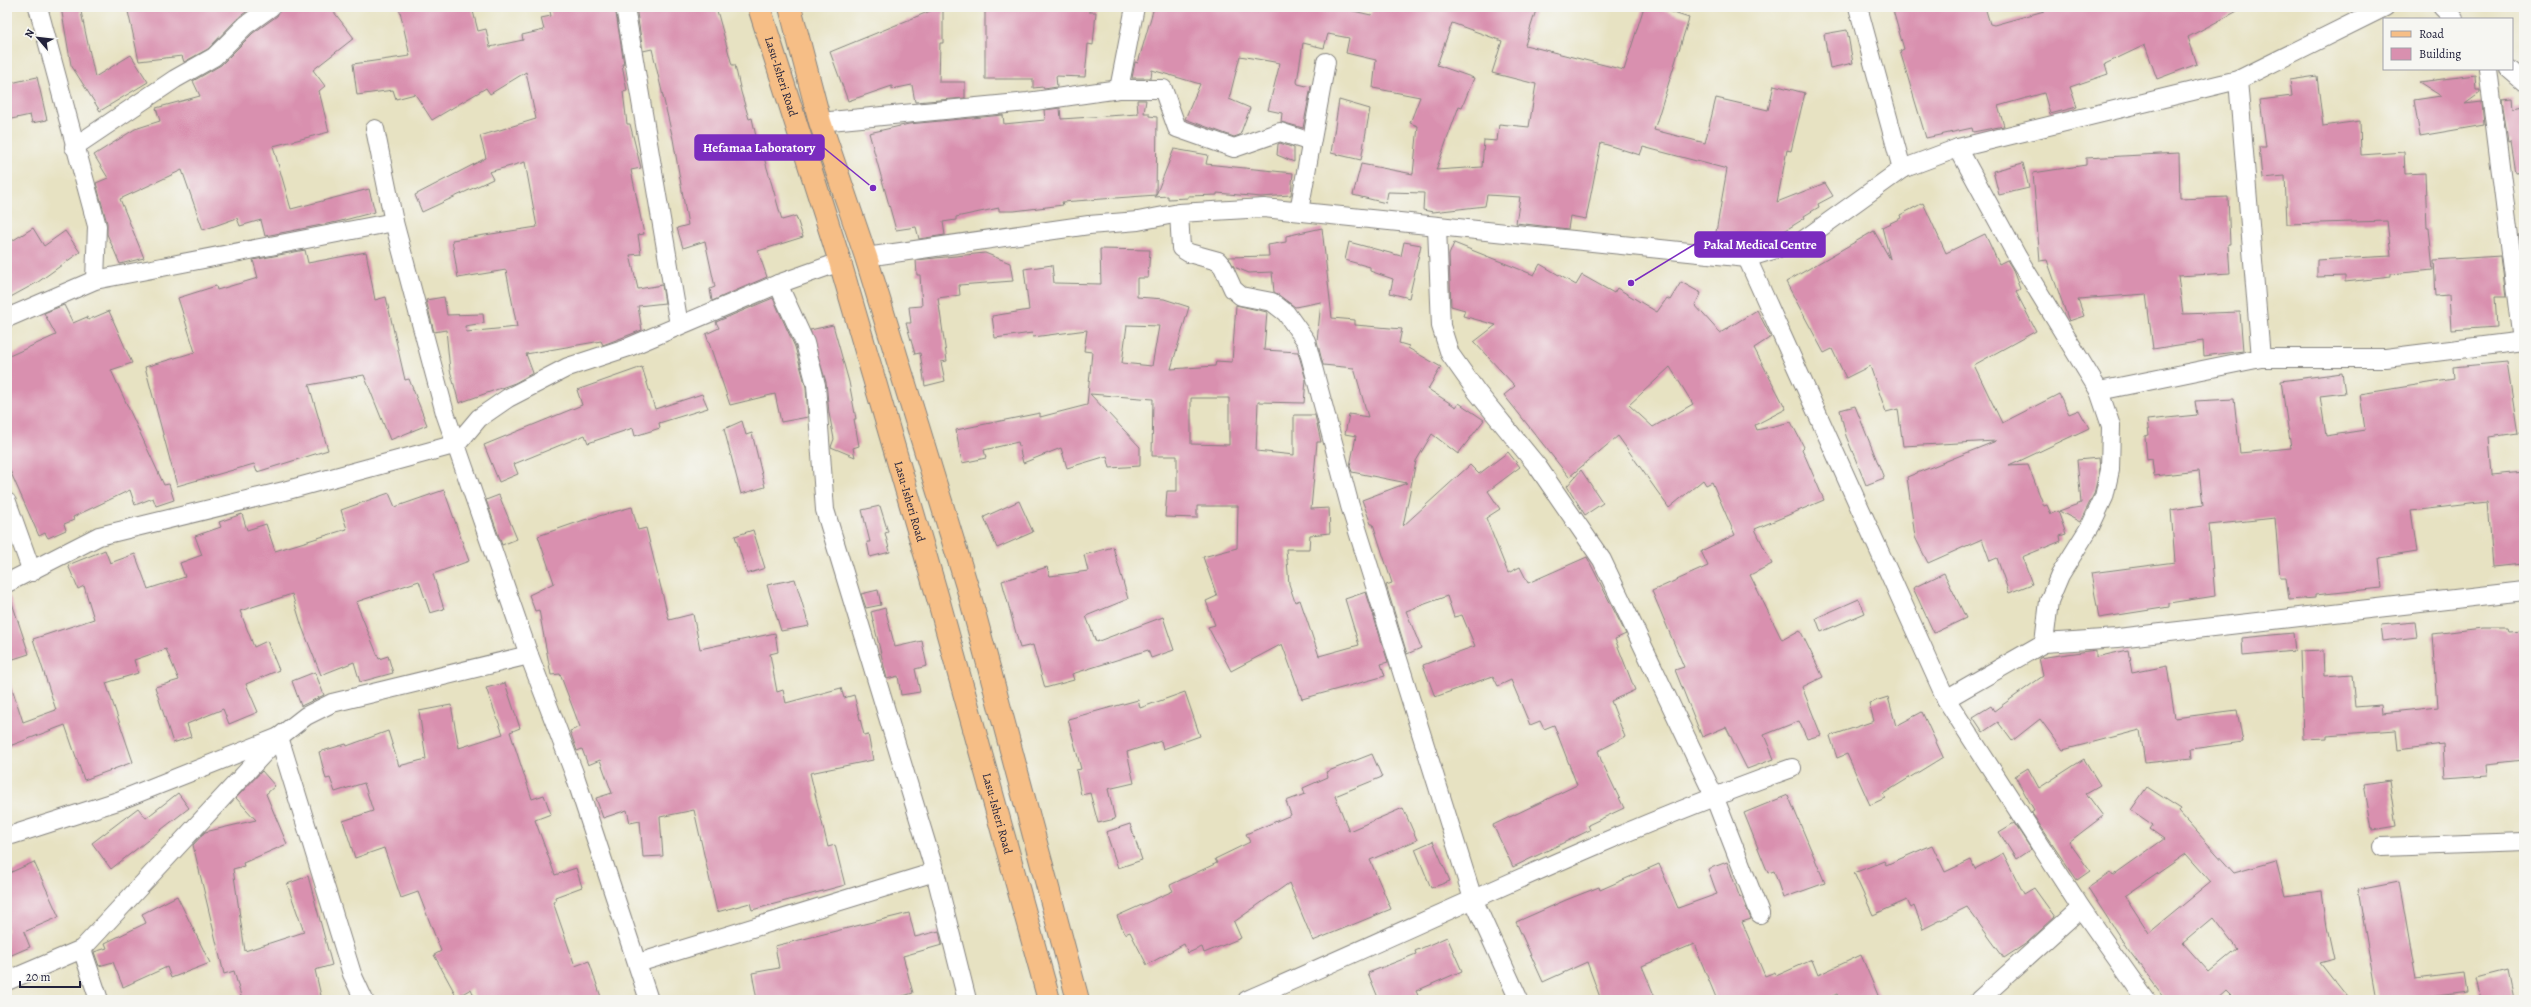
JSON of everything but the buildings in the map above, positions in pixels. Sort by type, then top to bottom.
[{"type":"main road","name":"Lasu-Isheri Road","points":[[758,7],[840,262],[939,602],[1050,1000]]},
{"type":"main road","name":"Lasu-Isheri Road","points":[[790,7],[820,122],[866,257],[970,593],[1078,1000]]},
{"type":"main road","points":[[939,602],[970,593]]},
{"type":"street","points":[[38,7],[74,147],[97,226],[95,280]]},
{"type":"street","points":[[74,147],[175,79],[214,57],[246,25],[271,7]]},
{"type":"street","points":[[625,7],[680,325]]},
{"type":"street","points":[[1119,89],[1135,7]]},
{"type":"street","points":[[1854,7],[1902,169]]},
{"type":"street","points":[[866,257],[1089,225],[1138,221],[1179,213],[1264,208],[1747,258],[1770,253],[1802,241],[1862,195],[1902,169],[1958,148],[2238,80],[2385,7]]},
{"type":"street","points":[[2442,7],[2453,18]]},
{"type":"street","points":[[1299,211],[1326,62]]},
{"type":"street","points":[[2099,390],[2261,358],[2386,358],[2523,341],[2488,70]]},
{"type":"street","points":[[2510,70],[2524,82]]},
{"type":"street","points":[[2238,80],[2261,358]]},
{"type":"street","points":[[820,122],[1028,102],[1119,89],[1163,89],[1177,128],[1234,148],[1280,132],[1311,142]]},
{"type":"street","points":[[375,129],[394,222],[446,413],[529,655],[574,773],[615,902],[638,963],[649,1000]]},
{"type":"street","points":[[1958,148],[2018,258],[2099,390],[2111,426],[2110,470],[2104,497],[2091,525],[2060,575],[2049,601],[2044,643]]},
{"type":"street","points":[[1179,213],[1181,248],[1189,253],[1218,261],[1223,267],[1233,289],[1241,296],[1272,302],[1286,313],[1306,340],[1350,506],[1473,898],[1519,1000]]},
{"type":"street","points":[[7,318],[95,280],[394,222]]},
{"type":"street","points":[[1438,227],[1441,326],[1450,354],[1476,392],[1538,467],[1602,560],[1714,796],[1760,914]]},
{"type":"street","points":[[1747,258],[1946,700],[2081,908],[2146,1000]]},
{"type":"street","points":[[7,583],[32,572],[99,536],[284,491],[457,444],[479,418],[508,398],[568,367],[629,347],[778,284],[840,262]]},
{"type":"street","points":[[778,284],[805,343],[816,385],[825,510],[935,872],[967,1000]]},
{"type":"street","points":[[7,502],[32,572]]},
{"type":"street","points":[[1946,700],[2044,643],[2118,638],[2524,591]]},
{"type":"street","points":[[7,981],[82,949],[279,737],[306,716],[332,703],[529,655]]},
{"type":"street","points":[[7,834],[12,835],[118,801],[279,737]]},
{"type":"street","points":[[279,737],[352,974],[364,1000]]},
{"type":"street","points":[[1247,1000],[1473,898],[1714,796],[1792,768]]},
{"type":"street","points":[[2382,847],[2524,842]]},
{"type":"street","points":[[638,963],[935,872]]},
{"type":"street","points":[[1979,1000],[2081,908]]},
{"type":"street","points":[[82,949],[99,1000]]},
{"type":"place","name":"Hefamaa Laboratory","points":[[873,188]]},
{"type":"place","name":"Pakal Medical Centre","points":[[1631,283]]}]
